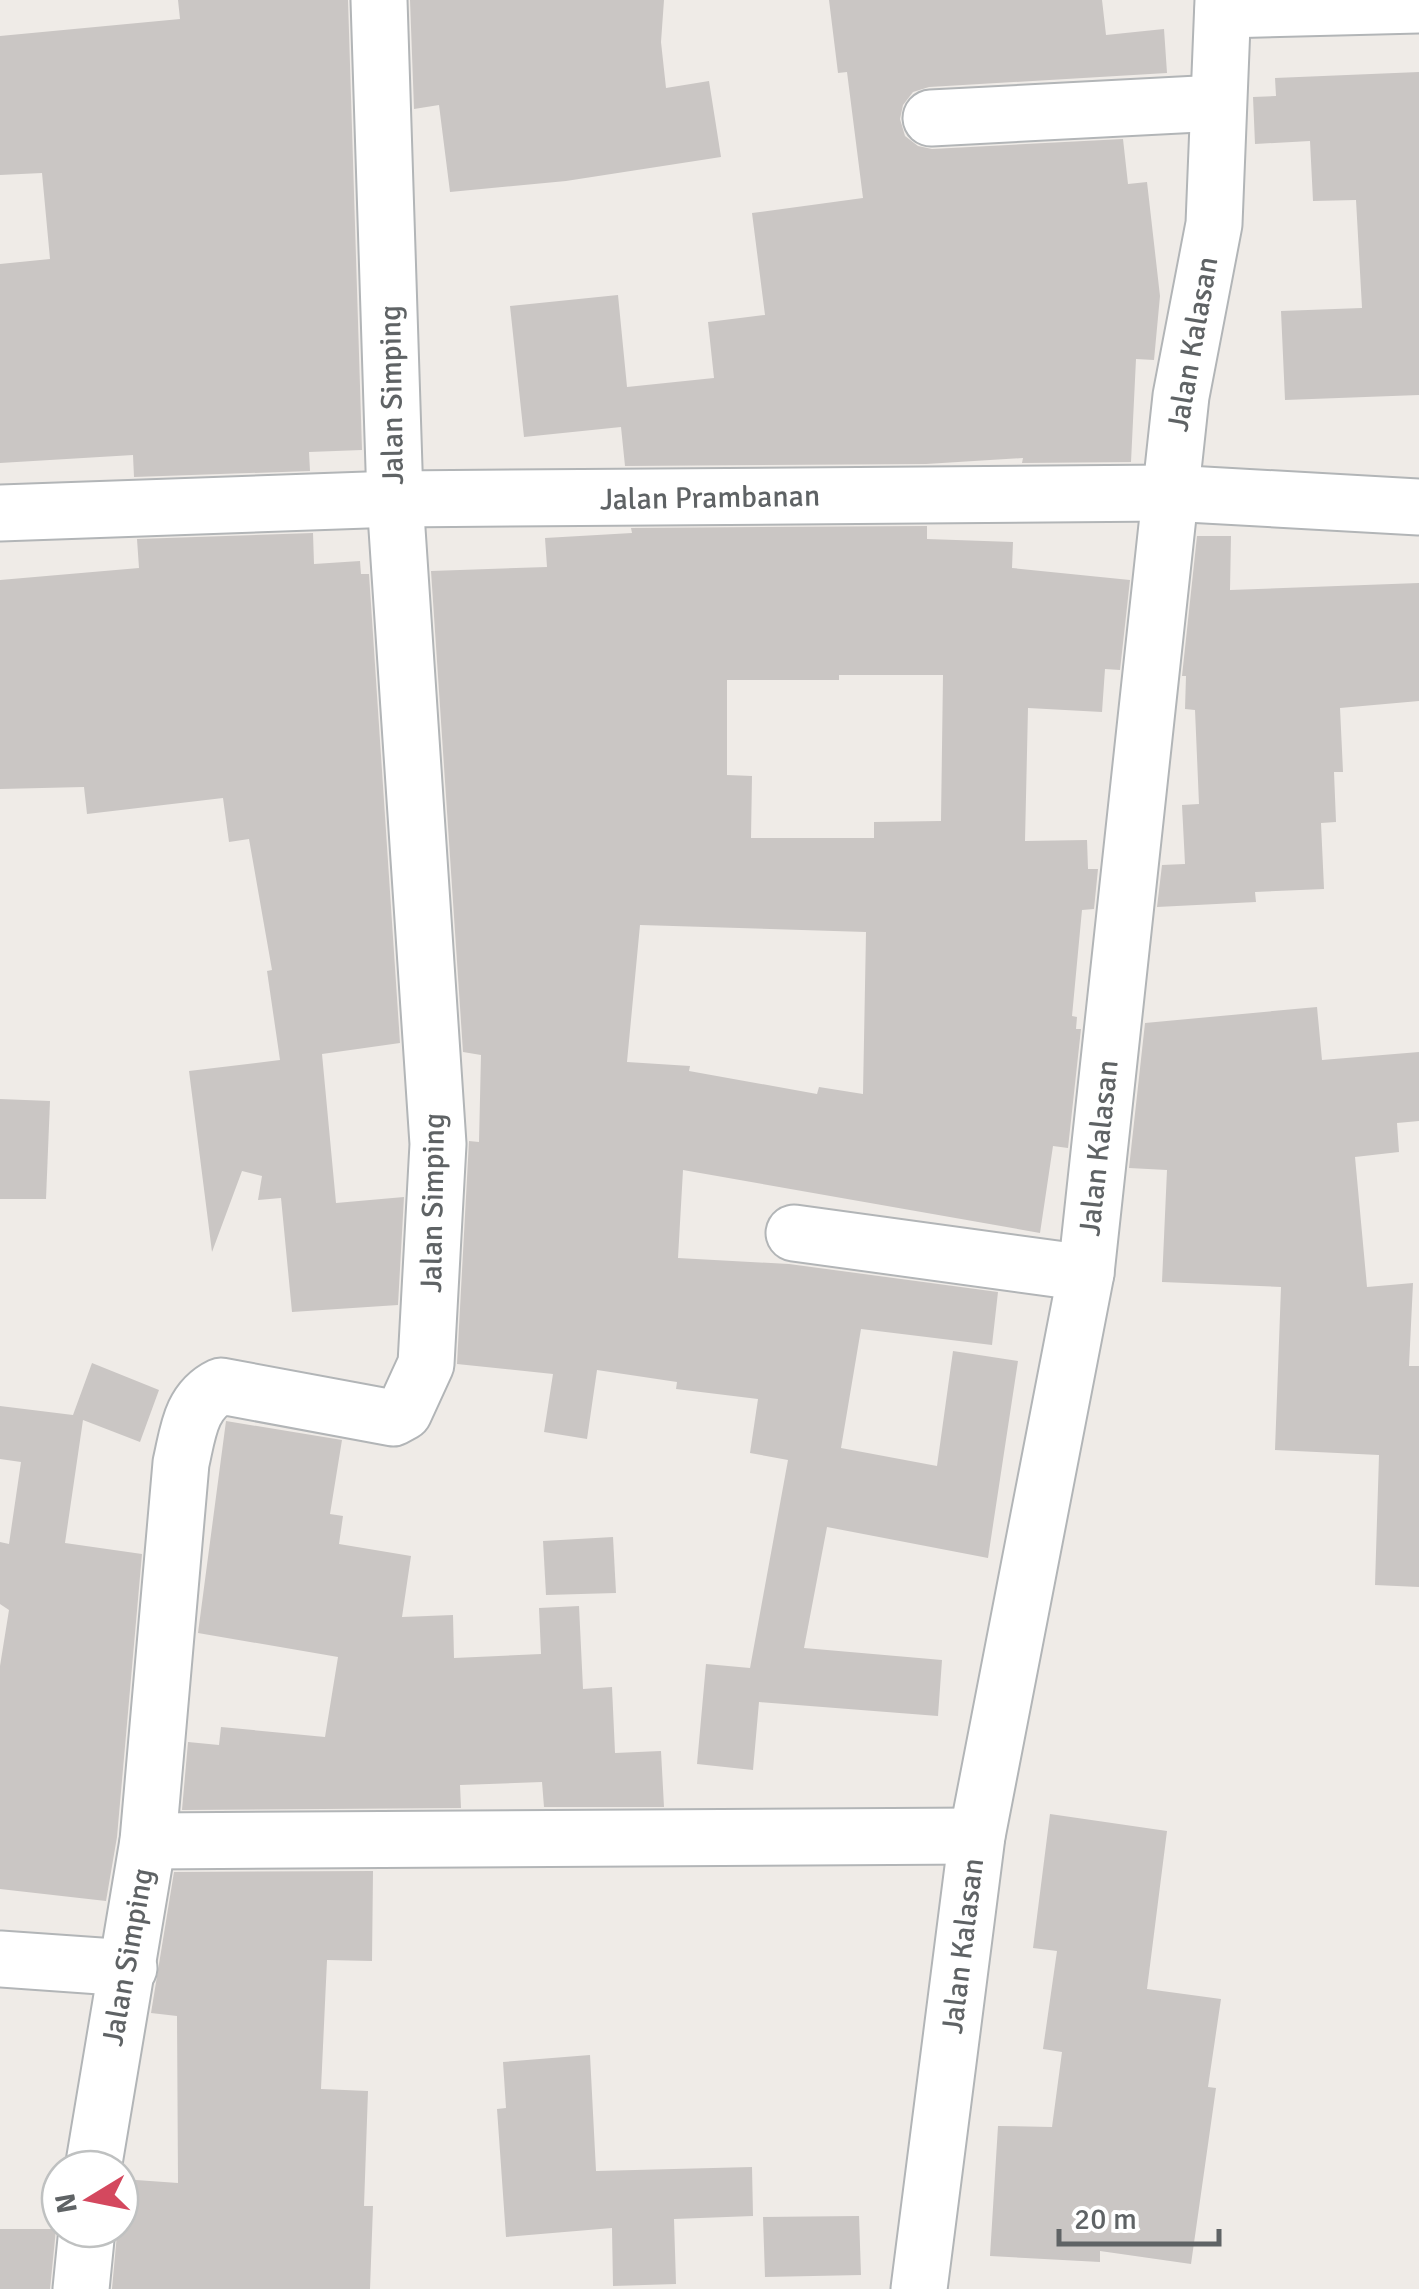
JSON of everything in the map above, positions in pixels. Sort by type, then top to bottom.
[{"type":"street","name":"Jalan Simping","points":[[97,2149],[148,1841],[180,1463],[192,1416],[206,1393],[221,1386],[392,1418],[415,1388],[438,1144],[395,499],[378,0]]},
{"type":"street","points":[[1223,5],[1419,5]]},
{"type":"street","name":"Jalan Kalasan","points":[[919,2289],[977,1836],[1006,1670],[1086,1273],[1181,396],[1214,224],[1223,5]]},
{"type":"street","points":[[931,118],[1218,103]]},
{"type":"street","name":"Jalan Prambanan","points":[[0,513],[395,499],[1170,494],[1419,507]]},
{"type":"street","points":[[794,1233],[1086,1273]]},
{"type":"street","points":[[148,1841],[977,1836]]},
{"type":"street","points":[[0,1959],[129,1968]]},
{"type":"street","points":[[81,2289],[85,2249]]},
{"type":"building","points":[[178,0],[348,0],[362,450],[309,452],[310,471],[134,477],[133,455],[0,463],[0,264],[50,259],[42,173],[0,175],[0,36],[180,19]]},
{"type":"building","points":[[410,0],[664,0],[661,42],[666,88],[709,81],[721,157],[566,181],[450,192],[439,105],[414,109]]},
{"type":"building","points":[[829,0],[1102,0],[1106,35],[1164,29],[1167,73],[929,87],[913,92],[903,105],[900,119],[905,136],[918,146],[932,149],[1123,139],[1128,184],[1147,182],[1160,296],[1154,360],[1136,359],[1131,462],[1022,463],[1023,458],[926,464],[625,466],[621,427],[524,437],[510,306],[618,295],[627,387],[714,378],[708,322],[765,315],[752,213],[863,198],[847,72],[838,73]]},
{"type":"building","points":[[1419,72],[1419,395],[1285,400],[1281,311],[1362,308],[1356,200],[1313,201],[1310,141],[1255,144],[1253,97],[1276,96],[1275,78]]},
{"type":"building","points":[[927,526],[927,539],[1013,542],[1012,568],[1130,580],[1120,670],[1105,669],[1102,712],[1028,708],[1025,841],[1087,840],[1088,869],[1098,869],[1094,909],[1082,910],[1072,1016],[1077,1017],[1076,1029],[1081,1029],[1068,1148],[1053,1146],[1040,1233],[683,1170],[678,1258],[789,1264],[998,1292],[992,1345],[861,1329],[841,1448],[937,1466],[953,1351],[1018,1361],[988,1558],[827,1527],[804,1648],[942,1660],[938,1716],[759,1702],[753,1770],[697,1764],[706,1664],[750,1668],[788,1460],[750,1453],[758,1399],[676,1389],[677,1382],[597,1370],[587,1439],[544,1432],[553,1374],[457,1364],[469,1141],[479,1142],[481,1055],[463,1052],[431,571],[547,567],[545,538],[632,533],[631,528]],"holes":[[[839,675],[943,675],[941,821],[874,822],[874,838],[751,838],[752,776],[727,775],[727,680],[839,680]],[[640,925],[866,932],[863,1094],[819,1087],[817,1094],[689,1071],[690,1066],[627,1062]]]},
{"type":"building","points":[[313,533],[314,564],[360,561],[361,574],[369,574],[400,1043],[322,1054],[336,1203],[404,1197],[398,1305],[292,1312],[281,1198],[258,1200],[262,1176],[242,1171],[212,1252],[189,1071],[280,1060],[267,971],[272,970],[249,839],[229,842],[223,798],[87,814],[84,787],[0,789],[0,580],[139,568],[137,539]]},
{"type":"building","points":[[1197,536],[1231,536],[1230,590],[1419,583],[1419,701],[1340,708],[1343,772],[1334,772],[1336,822],[1321,823],[1324,889],[1255,892],[1256,902],[1157,907],[1162,865],[1185,864],[1182,805],[1199,804],[1195,710],[1185,709],[1186,676],[1182,676]]},
{"type":"building","points":[[1317,1007],[1322,1060],[1419,1052],[1419,1121],[1397,1123],[1399,1152],[1355,1157],[1367,1287],[1413,1283],[1409,1366],[1419,1366],[1419,1587],[1375,1585],[1379,1455],[1275,1450],[1281,1287],[1162,1282],[1167,1170],[1129,1168],[1145,1023]]},
{"type":"building","points":[[0,1099],[50,1101],[46,1199],[0,1199]]},
{"type":"building","points":[[92,1363],[159,1390],[140,1442],[83,1420],[65,1543],[142,1554],[117,1837],[106,1901],[0,1889],[0,1666],[9,1610],[0,1604],[0,1542],[9,1544],[21,1462],[0,1459],[0,1406],[73,1415]]},
{"type":"building","points":[[226,1421],[342,1440],[330,1514],[343,1516],[339,1544],[411,1556],[402,1617],[453,1615],[454,1658],[541,1654],[539,1608],[579,1606],[583,1689],[612,1687],[615,1753],[661,1751],[664,1807],[544,1807],[542,1782],[460,1785],[461,1808],[182,1810],[188,1742],[219,1745],[221,1727],[325,1737],[338,1657],[198,1633]]},
{"type":"building","points":[[613,1537],[616,1593],[546,1595],[543,1541]]},
{"type":"building","points":[[1050,1814],[1167,1831],[1147,1989],[1221,1999],[1208,2087],[1216,2088],[1191,2264],[1100,2251],[1100,2262],[990,2256],[998,2126],[1052,2127],[1062,2052],[1043,2049],[1057,1951],[1033,1948]]},
{"type":"building","points":[[373,1871],[372,1961],[327,1960],[321,2089],[368,2091],[364,2206],[373,2206],[370,2289],[112,2289],[116,2249],[140,2249],[140,2180],[178,2183],[177,2016],[151,2013],[174,1872]]},
{"type":"building","points":[[590,2055],[596,2171],[752,2167],[753,2216],[674,2219],[676,2284],[613,2286],[612,2228],[506,2237],[497,2109],[506,2108],[503,2062]]},
{"type":"building","points":[[859,2216],[861,2275],[765,2277],[763,2217]]},
{"type":"building","points":[[0,2229],[40,2229],[40,2249],[54,2249],[50,2289],[0,2289]]}]
